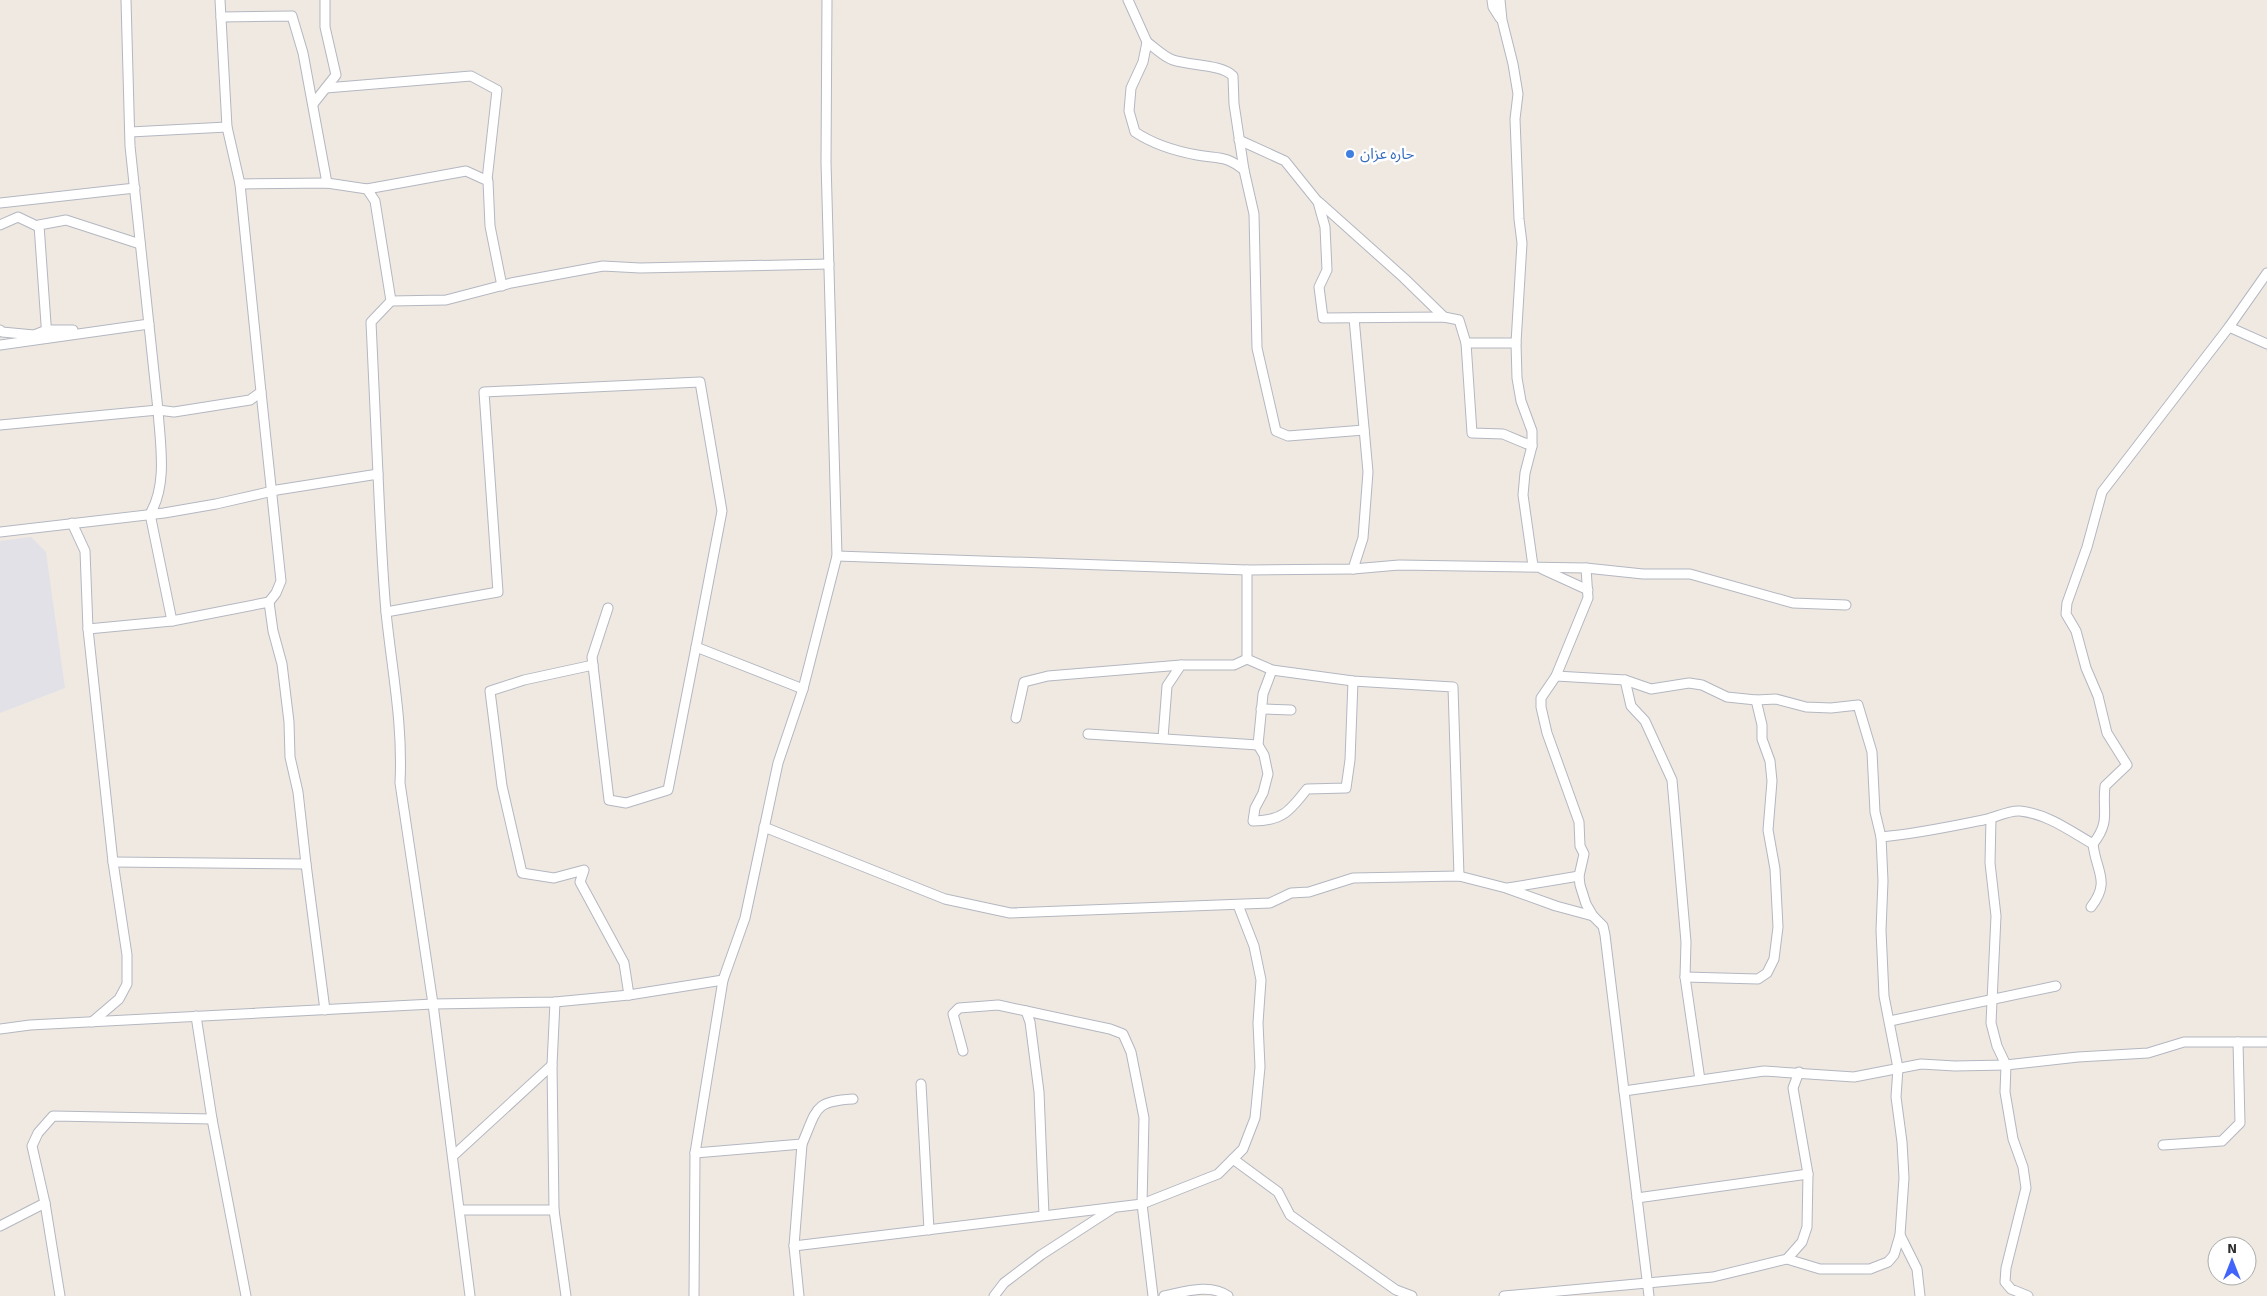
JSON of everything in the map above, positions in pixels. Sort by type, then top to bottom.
[{"type":"street","points":[[126,0],[130,132],[161,456],[156,504],[150,514],[172,621]]},
{"type":"street","points":[[220,0],[227,127],[240,184],[281,580],[270,602],[274,631],[282,664],[289,722],[290,757],[298,792],[325,1010]]},
{"type":"street","points":[[312,104],[336,75],[325,27],[325,0]]},
{"type":"street","points":[[694,1296],[694,1153],[723,980],[745,918],[778,763],[803,689],[837,556],[826,162],[827,0]]},
{"type":"street","points":[[1128,0],[1147,42],[1171,60],[1197,66],[1226,69],[1233,76],[1239,140],[1254,214],[1257,348],[1276,431],[1288,436],[1364,430]]},
{"type":"street","points":[[1492,0],[1493,7],[1502,20]]},
{"type":"street","points":[[1500,0],[1502,20],[1514,64],[1518,94],[1515,119],[1518,219],[1522,243],[1516,343],[1517,378],[1521,401],[1532,430],[1532,446],[1525,473],[1523,495],[1533,566]]},
{"type":"street","points":[[221,17],[292,16],[303,53],[327,183]]},
{"type":"street","points":[[1147,42],[1143,62],[1130,88],[1129,111],[1134,132],[1150,142],[1197,155],[1228,159],[1244,170]]},
{"type":"street","points":[[326,88],[471,76],[497,90],[487,180],[490,226],[502,286]]},
{"type":"street","points":[[130,132],[227,127]]},
{"type":"street","points":[[1239,140],[1285,161],[1318,202],[1404,278],[1444,317]]},
{"type":"street","points":[[240,184],[327,183],[367,190],[466,171],[487,180]]},
{"type":"street","points":[[0,203],[135,188]]},
{"type":"street","points":[[367,190],[375,201],[391,300]]},
{"type":"street","points":[[1318,202],[1326,227],[1327,270],[1319,287],[1323,318],[1444,317],[1459,320],[1466,343],[1472,433],[1503,434],[1532,446]]},
{"type":"street","points":[[0,225],[18,217],[39,227]]},
{"type":"street","points":[[39,227],[39,225],[66,220],[140,244]]},
{"type":"street","points":[[39,227],[47,334]]},
{"type":"street","points":[[470,1296],[433,1004],[400,783],[402,750],[399,710],[386,612],[371,322],[391,300],[446,300],[502,286],[603,266],[640,268],[829,264]]},
{"type":"street","points":[[2093,844],[2102,832],[2106,822],[2105,786],[2127,765],[2107,733],[2098,696],[2086,668],[2076,631],[2066,614],[2067,604],[2102,492],[2230,327],[2267,273]]},
{"type":"street","points":[[1353,569],[1363,538],[1368,472],[1354,318]]},
{"type":"street","points":[[0,330],[2,332],[34,336],[90,332],[149,324]]},
{"type":"street","points":[[2230,327],[2267,344]]},
{"type":"street","points":[[0,344],[47,334]]},
{"type":"street","points":[[1466,343],[1516,343]]},
{"type":"street","points":[[386,612],[498,592],[484,392],[700,382],[722,511],[668,790],[626,803],[609,800],[592,657],[608,608]]},
{"type":"street","points":[[0,425],[158,410],[174,412],[250,400],[261,392]]},
{"type":"street","points":[[0,532],[216,504],[273,491],[378,474]]},
{"type":"street","points":[[72,524],[85,551],[88,629],[113,862],[127,956],[127,984],[120,999],[92,1022]]},
{"type":"street","points":[[837,556],[1246,570],[1353,569],[1399,565],[1586,568],[1643,574],[1690,574],[1794,604],[1846,605]]},
{"type":"street","points":[[1533,566],[1549,571],[1588,590]]},
{"type":"street","points":[[1586,568],[1588,598],[1556,676],[1543,694],[1541,707],[1547,733],[1579,822],[1580,846],[1584,854],[1579,876],[1580,885],[1593,916],[1603,926],[1605,935],[1649,1296]]},
{"type":"street","points":[[1246,570],[1247,659]]},
{"type":"street","points":[[88,629],[172,621],[270,602]]},
{"type":"street","points":[[696,647],[803,689]]},
{"type":"street","points":[[1016,718],[1024,682],[1048,676],[1181,665],[1234,665],[1247,659],[1272,670],[1353,681],[1453,687],[1459,876]]},
{"type":"street","points":[[593,665],[524,680],[490,692],[502,786],[522,872],[554,878],[584,870],[580,882],[624,963],[629,995]]},
{"type":"street","points":[[1163,738],[1167,686],[1181,665]]},
{"type":"street","points":[[1272,670],[1263,694],[1258,745],[1264,755],[1268,774],[1263,793],[1255,808],[1253,820],[1271,821],[1288,811],[1307,789],[1346,788],[1350,760],[1353,681]]},
{"type":"street","points":[[1504,1296],[1713,1277],[1787,1259],[1820,1269],[1870,1269],[1888,1262],[1894,1255],[1900,1236],[1904,1178],[1902,1142],[1896,1097],[1898,1068],[1884,996],[1881,930],[1883,881],[1881,837],[1875,812],[1872,752],[1858,705],[1831,708],[1806,707],[1776,699],[1756,700],[1727,697],[1702,684],[1689,683],[1651,689],[1625,680],[1556,676]]},
{"type":"street","points":[[1625,680],[1631,706],[1646,721],[1672,780],[1686,942],[1685,978],[1700,1080]]},
{"type":"street","points":[[1685,978],[1758,979],[1766,973],[1774,959],[1778,919],[1775,869],[1768,830],[1772,781],[1770,761],[1762,739],[1762,725],[1756,700]]},
{"type":"street","points":[[1261,709],[1292,710]]},
{"type":"street","points":[[1088,734],[1258,745]]},
{"type":"street","points":[[1881,837],[1916,834],[1933,828],[1991,818],[2018,810],[2028,812],[2063,825],[2093,844],[2102,886],[2100,894],[2091,908]]},
{"type":"street","points":[[1991,818],[1990,862],[1996,916],[1991,1023],[1997,1046],[2006,1065],[2005,1092],[2013,1139],[2023,1167],[2026,1188],[2006,1268],[2005,1282],[2011,1289],[2028,1296]]},
{"type":"street","points":[[764,827],[945,899],[1010,913],[1270,904],[1291,893],[1309,892],[1353,878],[1459,876],[1506,888],[1556,906],[1593,916]]},
{"type":"street","points":[[113,862],[306,864]]},
{"type":"street","points":[[1506,888],[1579,876]]},
{"type":"street","points":[[794,1246],[1142,1204],[1218,1174],[1243,1149],[1255,1118],[1260,1068],[1258,1023],[1261,980],[1254,946],[1238,905]]},
{"type":"street","points":[[0,1029],[30,1025],[433,1004],[555,1002],[629,995],[723,980]]},
{"type":"street","points":[[1890,1021],[2056,986]]},
{"type":"street","points":[[555,1002],[552,1065],[554,1210],[566,1296]]},
{"type":"street","points":[[963,1051],[953,1014],[959,1008],[998,1005],[1110,1029],[1123,1034],[1131,1052],[1144,1118],[1142,1204],[1153,1296]]},
{"type":"street","points":[[1026,1011],[1030,1022],[1039,1092],[1044,1215]]},
{"type":"street","points":[[196,1016],[212,1119],[246,1296]]},
{"type":"street","points":[[1624,1091],[1764,1071],[1854,1077],[1921,1064],[1955,1066],[2006,1065],[2078,1057],[2148,1053],[2184,1042],[2267,1042]]},
{"type":"street","points":[[2164,1145],[2222,1141],[2240,1123],[2238,1042]]},
{"type":"street","points":[[453,1156],[552,1065]]},
{"type":"street","points":[[1787,1259],[1802,1242],[1807,1227],[1808,1174],[1801,1124],[1794,1102],[1793,1088],[1799,1072]]},
{"type":"street","points":[[921,1084],[928,1230]]},
{"type":"street","points":[[799,1296],[794,1246],[802,1144],[815,1114],[823,1103],[833,1100],[853,1099]]},
{"type":"street","points":[[60,1296],[45,1203],[32,1146],[38,1133],[53,1116],[212,1119]]},
{"type":"street","points":[[694,1153],[802,1144]]},
{"type":"street","points":[[1232,1159],[1278,1192],[1290,1214],[1393,1293],[1412,1296]]},
{"type":"street","points":[[1637,1198],[1808,1174]]},
{"type":"street","points":[[0,1226],[45,1203]]},
{"type":"street","points":[[994,1296],[1004,1283],[1112,1208]]},
{"type":"street","points":[[460,1210],[554,1210]]},
{"type":"street","points":[[1900,1236],[1917,1269],[1920,1296]]},
{"type":"street","points":[[1164,1296],[1198,1290],[1216,1290],[1228,1296]]},
{"type":"shaded area","points":[[31,537],[46,552],[65,688],[0,713],[0,541]]},
{"type":"place","name":"حاره عزان","points":[[1350,154]]}]
